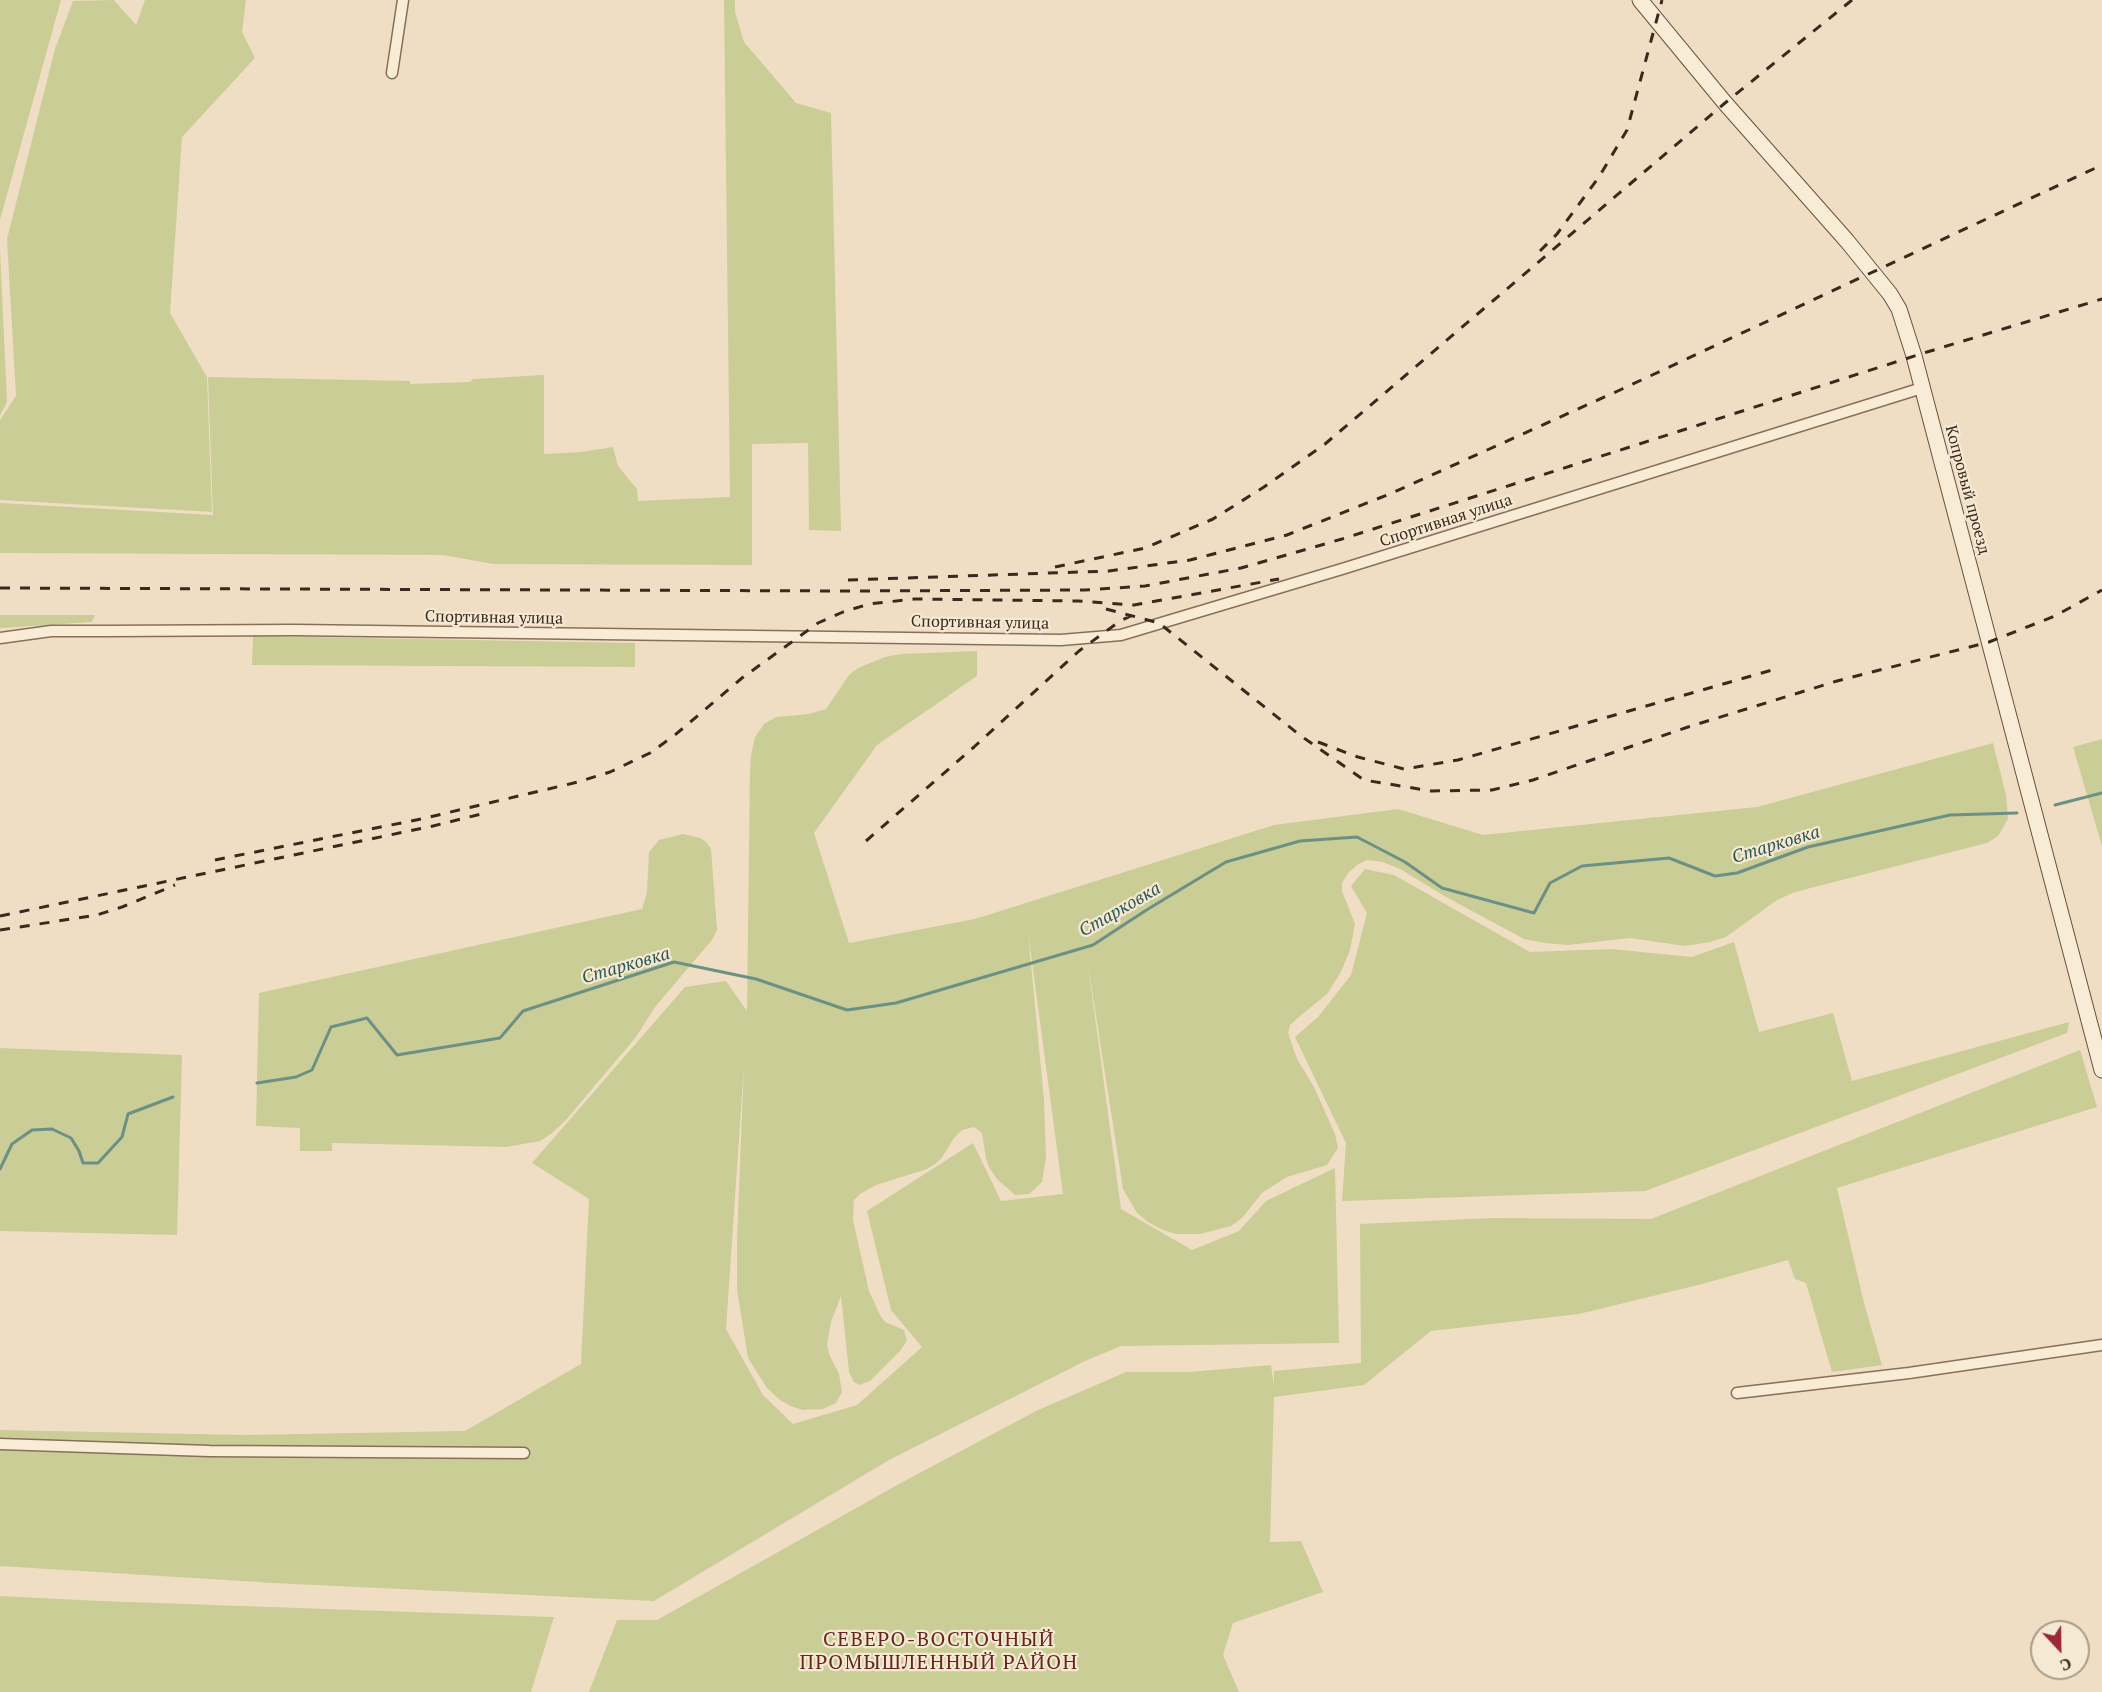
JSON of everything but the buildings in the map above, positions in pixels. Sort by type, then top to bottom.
[{"type":"main road","name":"Копровый проезд","points":[[1641,0],[1725,103],[1848,241],[1899,309],[1922,388],[2102,1070]]},
{"type":"street","points":[[392,73],[403,0]]},
{"type":"street","name":"Спортивная улица","points":[[0,638],[51,632],[294,630],[1061,640],[1121,635],[1342,569],[1922,388]]},
{"type":"street","points":[[1737,1393],[1909,1373],[2102,1345]]},
{"type":"street","points":[[0,1444],[209,1451],[524,1453]]},
{"type":"green space","points":[[0,0],[61,0],[0,220]]},
{"type":"green space","points":[[114,0],[136,25],[145,0],[246,0],[242,32],[255,58],[182,137],[170,313],[207,377],[212,512],[0,500],[0,420],[16,396],[7,239],[55,49],[73,1]]},
{"type":"green space","points":[[724,0],[735,0],[735,12],[744,42],[796,103],[831,113],[841,531],[809,530],[808,443],[752,444],[752,565],[493,564],[443,555],[0,553],[0,503],[213,515],[208,377],[410,381],[410,384],[470,382],[473,379],[544,375],[544,454],[582,452],[613,447],[618,466],[637,489],[638,501],[730,497]]},
{"type":"green space","points":[[0,250],[7,402],[0,416]]},
{"type":"green space","points":[[0,615],[95,615],[92,622],[0,628]]},
{"type":"green space","points":[[253,636],[635,643],[635,667],[252,665]]},
{"type":"green space","points":[[977,651],[977,676],[877,745],[814,833],[849,943],[975,919],[1274,825],[1398,809],[1483,835],[1757,807],[1993,743],[2006,795],[2008,819],[1998,836],[1987,843],[1795,892],[1777,900],[1726,937],[1685,946],[1630,938],[1568,945],[1524,939],[1400,869],[1383,862],[1367,860],[1357,865],[1342,883],[1342,891],[1355,924],[1350,950],[1341,972],[1327,994],[1290,1025],[1288,1033],[1297,1059],[1314,1087],[1335,1134],[1338,1148],[1327,1165],[1287,1177],[1262,1193],[1242,1218],[1231,1226],[1200,1234],[1176,1234],[1148,1222],[1137,1213],[1123,1189],[1087,958],[1121,1209],[1192,1250],[1239,1231],[1266,1201],[1335,1168],[1339,1343],[1121,1346],[1085,1361],[889,1460],[654,1601],[273,1583],[0,1566],[0,1430],[245,1435],[465,1431],[581,1364],[589,1199],[532,1163],[685,987],[726,981],[747,1011],[750,772],[755,737],[764,724],[776,717],[809,714],[826,709],[849,675],[858,668],[885,657],[901,654]],"holes":[[[1028,932],[1063,1194],[1001,1201],[973,1143],[867,1211],[891,1310],[922,1347],[857,1405],[793,1424],[763,1395],[726,1329],[744,1065],[737,1290],[748,1358],[767,1388],[790,1406],[803,1410],[823,1409],[836,1403],[842,1392],[839,1374],[829,1354],[827,1344],[831,1322],[841,1296],[849,1372],[854,1382],[859,1385],[870,1381],[900,1351],[907,1340],[904,1330],[885,1322],[869,1291],[853,1220],[854,1200],[860,1194],[876,1185],[927,1169],[941,1159],[962,1130],[974,1127],[982,1133],[989,1167],[997,1179],[1015,1195],[1029,1194],[1042,1182],[1046,1157],[1044,1100]]]},
{"type":"green space","points":[[2102,739],[2102,846],[2073,747]]},
{"type":"green space","points":[[683,834],[700,838],[711,849],[717,930],[712,940],[655,1007],[636,1037],[565,1121],[551,1134],[540,1141],[506,1147],[332,1143],[332,1151],[300,1151],[300,1128],[256,1126],[259,993],[642,909],[647,892],[649,852],[659,840]]},
{"type":"green space","points":[[1365,869],[1394,875],[1530,952],[1611,949],[1692,957],[1734,942],[1759,1032],[1833,1013],[1852,1081],[2069,1022],[2067,1033],[1645,1191],[1342,1201],[1346,1143],[1295,1037],[1318,1017],[1351,975],[1367,913],[1351,886]]},
{"type":"green space","points":[[0,1048],[182,1055],[177,1235],[0,1231]]},
{"type":"green space","points":[[2080,1050],[2097,1107],[1837,1188],[1864,1303],[1882,1365],[1832,1372],[1806,1283],[1795,1279],[1788,1260],[1579,1314],[1431,1331],[1364,1385],[1274,1397],[1270,1542],[1301,1541],[1323,1592],[1233,1623],[1223,1655],[1239,1692],[589,1692],[617,1620],[657,1620],[899,1484],[1036,1411],[1126,1372],[1190,1372],[1271,1365],[1274,1386],[1274,1371],[1361,1363],[1360,1224],[1492,1218],[1651,1219]]},
{"type":"green space","points":[[0,1596],[554,1617],[531,1692],[0,1692]]},
{"type":"waterway","name":"Старковка","points":[[2055,805],[2102,793]]},
{"type":"waterway","name":"Старковка","points":[[257,1083],[296,1077],[312,1070],[331,1027],[367,1018],[397,1055],[500,1038],[523,1011],[674,962],[756,979],[847,1010],[896,1003],[1093,945],[1226,862],[1300,841],[1357,837],[1405,862],[1442,888],[1534,913],[1550,883],[1582,866],[1669,858],[1715,876],[1737,873],[1808,847],[1950,815],[2017,813]]},
{"type":"waterway","name":"Старковка","points":[[0,1169],[12,1144],[32,1130],[52,1129],[71,1138],[83,1163],[98,1163],[122,1137],[128,1114],[173,1097]]},
{"type":"railway","points":[[1540,251],[1557,234],[1599,177],[1627,130],[1662,0]]},
{"type":"railway","points":[[1055,567],[1145,548],[1213,519],[1325,444],[1725,103],[1852,0]]},
{"type":"railway","points":[[848,580],[1109,571],[1190,560],[1287,535],[1392,493],[1620,390],[2102,165]]},
{"type":"railway","points":[[0,588],[849,591],[1085,590],[1145,586],[1241,568],[1342,539],[1927,352],[2102,299]]},
{"type":"railway","points":[[215,860],[421,819],[578,782],[610,772],[650,753],[675,735],[742,678],[818,623],[869,604],[914,599],[1078,601],[1134,605],[1279,579]]},
{"type":"railway","points":[[1106,609],[1159,623],[1301,736],[1364,780],[1431,791],[1492,790],[1533,780],[1688,727],[1837,681],[1989,642],[2055,616],[2102,590]]},
{"type":"railway","points":[[866,841],[1079,651],[1120,621],[1133,615]]},
{"type":"railway","points":[[1318,742],[1358,757],[1404,769],[1458,760],[1772,670]]},
{"type":"railway","points":[[0,916],[481,814]]},
{"type":"railway","points":[[0,930],[97,915],[175,885]]},
{"type":"district","name":"СЕВЕРО-ВОСТОЧНЫЙ ПРОМЫШЛЕННЫЙ РАЙОН","points":[[939,1652]]}]
